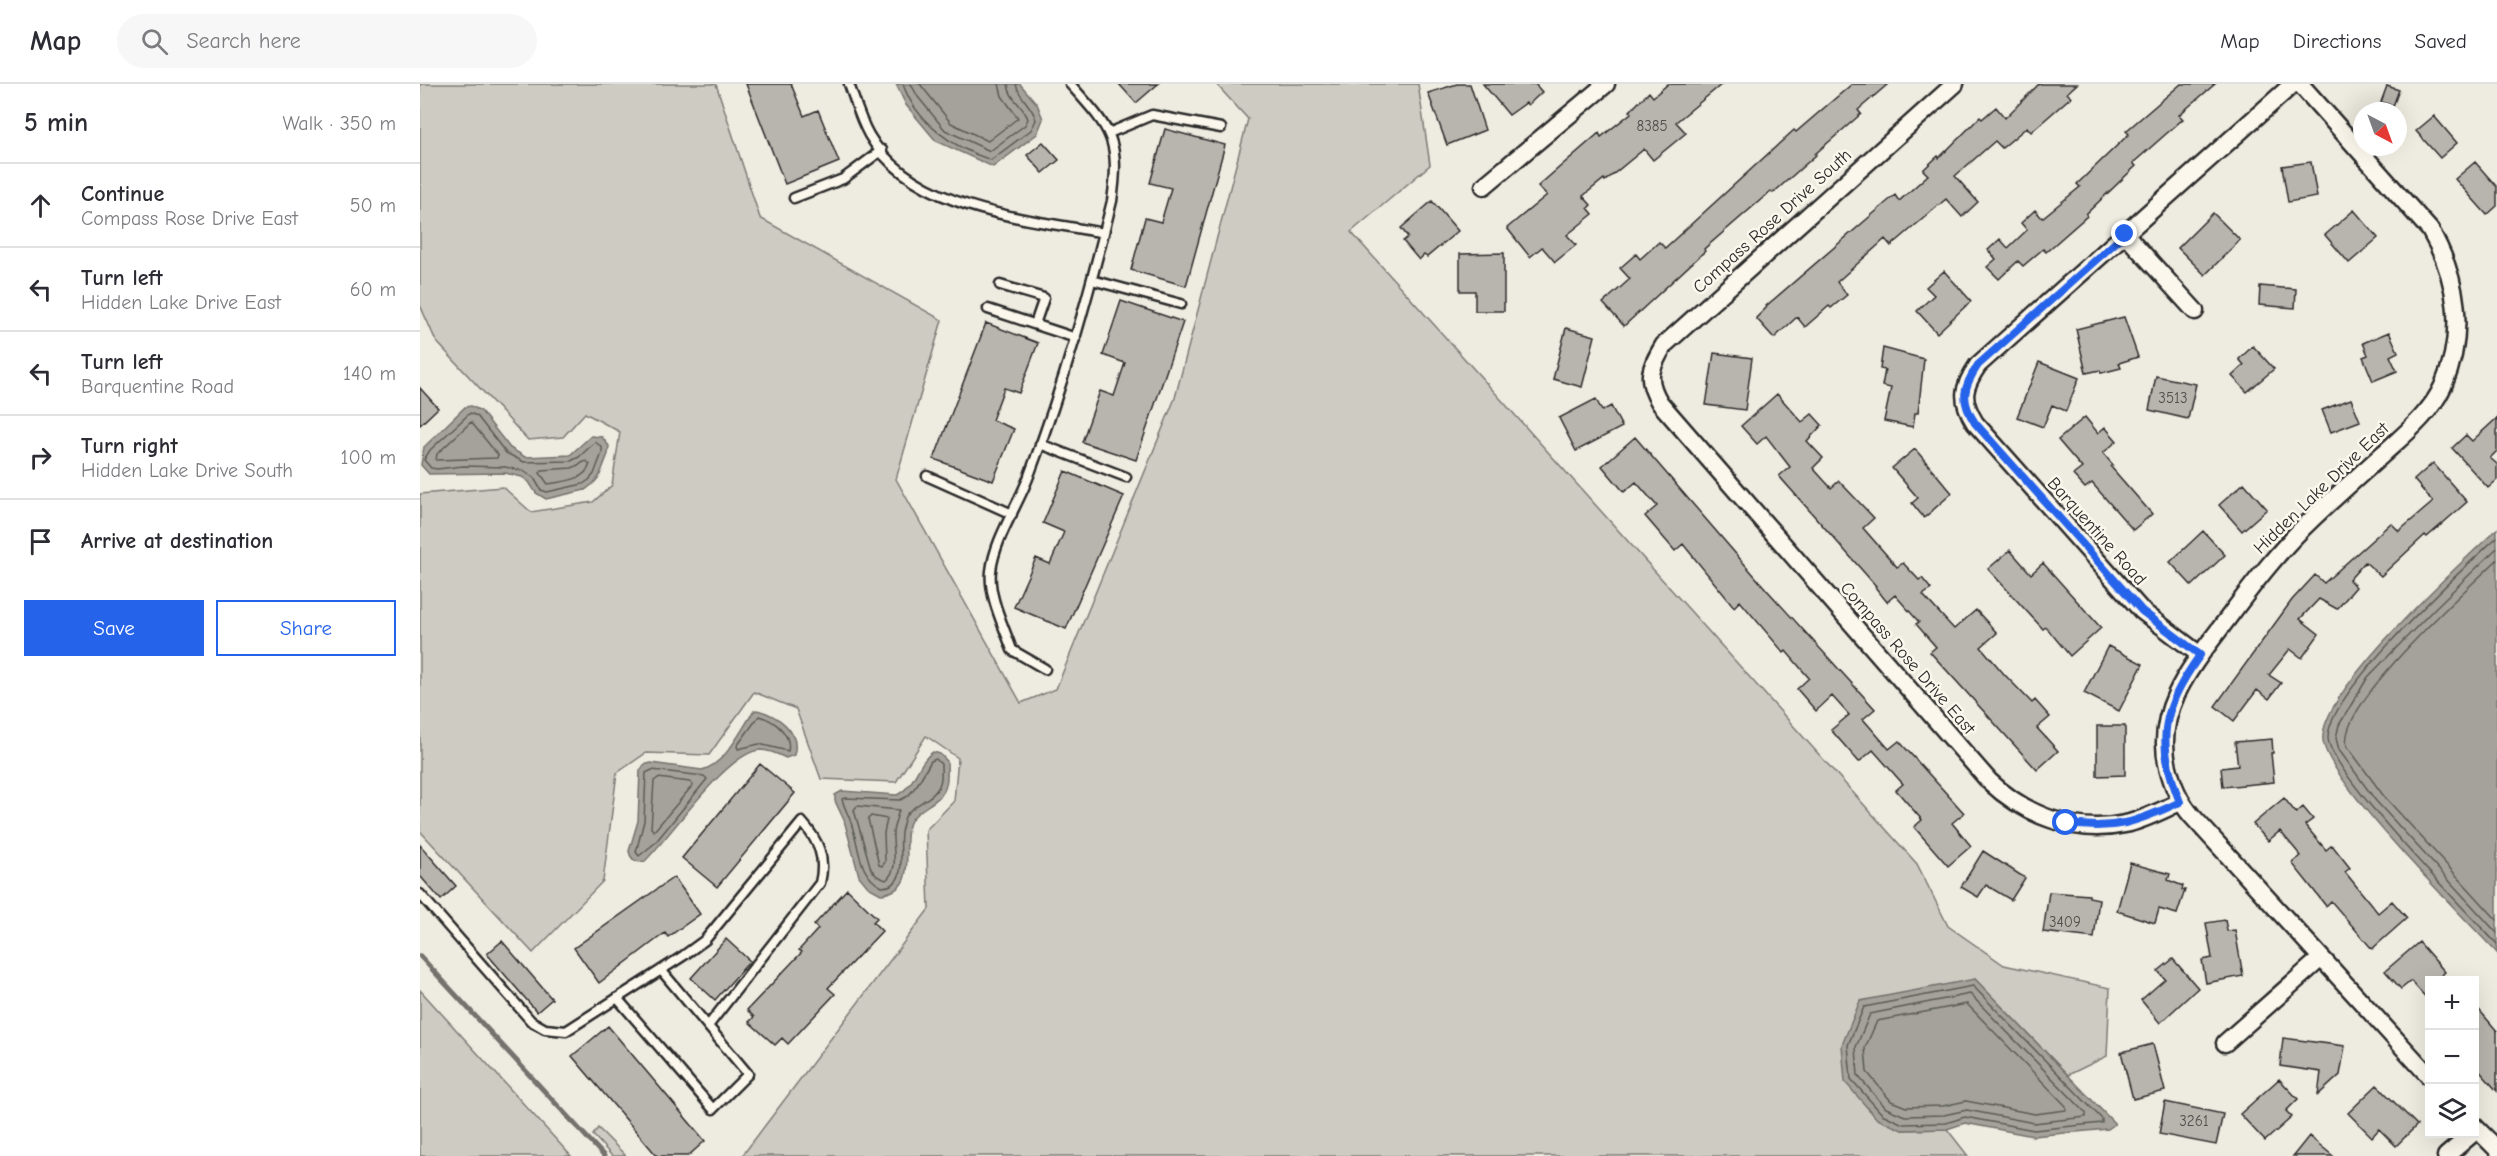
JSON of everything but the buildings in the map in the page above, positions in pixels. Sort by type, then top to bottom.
[{"type":"street","points":[[1484,186],[1606,84]]},
{"type":"street","name":"Compass Rose Drive South","points":[[1660,403],[1651,389],[1650,375],[1654,360],[1664,345],[1955,84]]},
{"type":"street","points":[[2195,311],[2125,234],[2292,84]]},
{"type":"street","name":"Hidden Lake Drive East","points":[[2300,84],[2430,230],[2442,251],[2451,274],[2457,303],[2457,334],[2452,360],[2442,388],[2430,408],[2286,545],[2260,574],[2200,655],[2183,680],[2171,704],[2166,723],[2167,762],[2180,802],[2425,1072]]},
{"type":"street","name":"Barquentine Road","points":[[2125,234],[1978,365],[1967,381],[1964,398],[1975,423],[2142,611],[2200,655]]},
{"type":"street","name":"Compass Rose Drive East","points":[[1660,403],[1989,781],[2006,797],[2044,817],[2086,827],[2126,824],[2180,802]]},
{"type":"street","points":[[2225,1043],[2320,958]]},
{"type":"street","points":[[2479,1134],[2497,1149]]},
{"type":"street","points":[[2446,1156],[2465,1138]]},
{"type":"lane","points":[[849,84],[870,137],[912,181],[939,195],[972,206],[1104,233]]},
{"type":"lane","points":[[1045,669],[1012,650],[993,593],[991,571],[998,547],[1040,444],[1076,338],[1104,233],[1115,180],[1115,147],[1105,123],[1070,84]]},
{"type":"lane","points":[[1109,133],[1152,115],[1221,128]]},
{"type":"lane","points":[[794,198],[843,179],[882,150]]},
{"type":"lane","points":[[1092,280],[1181,304]]},
{"type":"lane","points":[[1000,285],[1044,298],[1035,324]]},
{"type":"lane","points":[[988,309],[1076,338]]},
{"type":"lane","points":[[1040,444],[1126,477]]},
{"type":"lane","points":[[927,476],[1012,514]]},
{"type":"lane","points":[[420,894],[531,1021],[545,1029],[566,1031],[705,940],[802,822],[814,836],[824,866],[820,883],[708,1026]]},
{"type":"lane","points":[[616,998],[713,1109],[748,1074],[661,970]]},
{"type":"shaded area","points":[[420,84],[716,84],[760,218],[942,320],[896,479],[1021,703],[1056,689],[1175,398],[1248,119],[1216,84],[1418,84],[1430,165],[1351,232],[1917,864],[1948,926],[2004,965],[2110,988],[2107,1056],[2068,1075],[1975,979],[1902,1130],[1947,1129],[1968,1156],[742,1156],[929,909],[926,830],[954,801],[958,758],[926,736],[896,782],[821,779],[796,709],[754,692],[709,755],[646,753],[617,773],[603,881],[533,953],[420,831],[420,494],[503,487],[531,512],[593,502],[612,485],[620,432],[585,413],[563,437],[528,440],[436,341],[420,305]]},
{"type":"shaded area","points":[[420,990],[571,1156],[420,1156]]},
{"type":"shaded area","points":[[598,1128],[626,1156],[612,1156],[593,1135]]},
{"type":"water","points":[[896,84],[1020,84],[1037,104],[1043,119],[1037,134],[993,167],[936,141],[906,105]]},
{"type":"water","points":[[471,406],[481,411],[510,448],[525,457],[570,455],[591,436],[602,437],[609,446],[599,477],[585,490],[546,499],[536,493],[529,482],[522,477],[505,473],[429,474],[421,465],[424,447],[465,407]]},
{"type":"water","points":[[2497,529],[2497,953],[2371,816],[2330,759],[2323,740],[2328,719],[2343,692],[2366,662],[2425,598]]},
{"type":"water","points":[[754,711],[765,712],[786,725],[794,739],[794,755],[786,758],[770,751],[760,750],[747,754],[716,780],[645,861],[633,859],[629,851],[638,821],[640,771],[644,765],[651,763],[702,770],[711,767],[725,754]]},
{"type":"water","points":[[933,752],[940,754],[947,761],[944,791],[912,819],[907,835],[905,877],[901,885],[893,891],[881,894],[868,887],[859,876],[835,795],[842,791],[897,795],[908,786],[923,762]]},
{"type":"water","points":[[1975,979],[2115,1124],[2108,1129],[2033,1136],[1965,1123],[1947,1129],[1902,1130],[1877,1119],[1845,1082],[1842,1045],[1860,1001]]},
{"type":"waterway","points":[[420,956],[604,1156]]},
{"type":"route","points":[[2066,823],[2086,827],[2126,824],[2180,802],[2167,762],[2166,723],[2171,704],[2183,680],[2200,655],[2142,611],[1975,423],[1964,398],[1967,381],[1978,365],[2125,234]]}]
